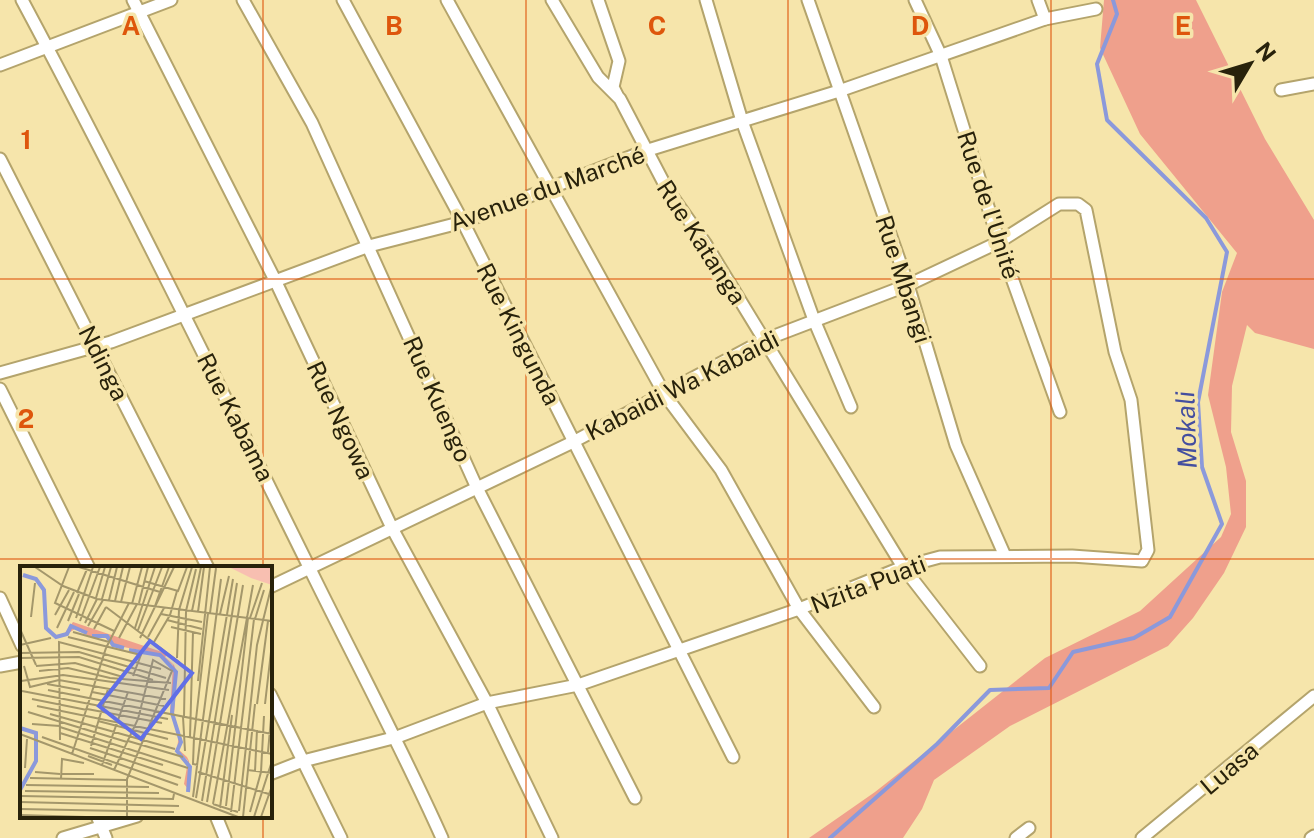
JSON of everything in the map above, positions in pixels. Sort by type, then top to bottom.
[{"type":"street","name":"Rue Kabama","points":[[22,0],[245,431],[309,568],[397,737],[442,838]]},
{"type":"street","name":"Rue Ngowa","points":[[133,0],[275,280],[392,528],[487,703],[552,838]]},
{"type":"street","points":[[0,65],[171,0]]},
{"type":"street","name":"Rue Kuengo","points":[[243,0],[312,123],[477,488],[635,798]]},
{"type":"street","name":"Rue Kingunda","points":[[343,0],[463,222],[733,757]]},
{"type":"street","points":[[447,0],[665,395],[721,470],[799,609],[874,707]]},
{"type":"street","name":"Rue Katanga","points":[[552,0],[598,77],[620,99],[645,151],[903,567],[980,666]]},
{"type":"street","points":[[598,0],[619,61],[613,87],[620,99]]},
{"type":"street","points":[[706,0],[742,121],[814,320],[851,407]]},
{"type":"street","name":"Rue Mbangi","points":[[808,0],[908,285],[956,445],[1005,556]]},
{"type":"street","name":"Rue de l'Unité","points":[[915,0],[941,56],[999,242],[1060,412]]},
{"type":"street","points":[[1038,0],[1045,19]]},
{"type":"street","name":"Avenue du Marché","points":[[0,373],[95,345],[369,246],[463,222],[645,151],[839,91],[1045,19],[1096,9]]},
{"type":"street","points":[[1281,90],[1314,84]]},
{"type":"street","name":"Ndinga","points":[[0,159],[207,566]]},
{"type":"street","name":"Kabaidi Wa Kabaidi","points":[[272,586],[573,442],[764,340],[908,285],[999,242],[1069,202],[1078,204],[1090,219]]},
{"type":"street","name":"Nzita Puati","points":[[272,773],[303,761],[397,737],[487,703],[578,685],[799,609],[903,567],[940,557],[1142,561],[1148,550],[1131,400],[1115,352],[1090,219]]},
{"type":"street","points":[[0,389],[88,566]]},
{"type":"street","points":[[0,598],[20,642]]},
{"type":"street","points":[[0,666],[20,662]]},
{"type":"street","name":"Luasa","points":[[1142,838],[1314,696]]},
{"type":"street","points":[[272,698],[341,838]]},
{"type":"street","points":[[63,838],[99,821],[122,818]]},
{"type":"street","points":[[217,818],[225,838]]},
{"type":"street","points":[[99,821],[106,838]]},
{"type":"street","points":[[1016,838],[1029,828]]},
{"type":"shaded area","points":[[1104,0],[1196,0],[1265,139],[1314,220],[1314,349],[1255,333],[1247,325],[1232,386],[1231,432],[1246,481],[1246,527],[1224,573],[1193,618],[1168,646],[1010,726],[934,780],[922,809],[903,838],[809,838],[875,792],[1045,658],[1140,611],[1221,537],[1231,514],[1226,467],[1208,395],[1222,292],[1237,253],[1140,134],[1100,48]]},
{"type":"waterway","name":"Mokali","points":[[830,838],[937,744],[990,690],[1049,688],[1073,652],[1134,638],[1170,617],[1222,524],[1202,467],[1198,402],[1227,252],[1206,218],[1107,120],[1097,64],[1117,14],[1113,0]]}]
